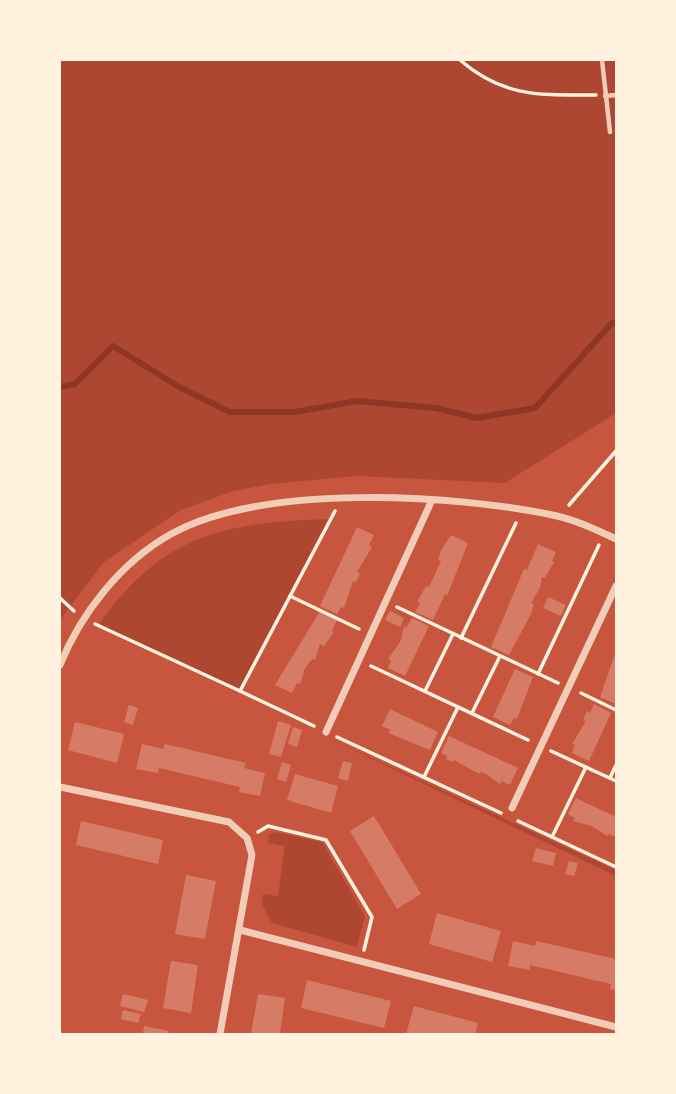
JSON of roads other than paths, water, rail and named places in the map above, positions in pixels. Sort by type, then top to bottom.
[{"type":"street","points":[[60,665],[83,619],[137,558],[170,534],[242,508],[341,499],[432,500],[558,516],[617,539]]},
{"type":"street","points":[[326,732],[432,500]]},
{"type":"street","points":[[512,808],[617,586]]},
{"type":"street","points":[[60,788],[229,822],[247,838],[253,855],[220,1034]]},
{"type":"street","points":[[240,930],[361,964],[617,1027]]},
{"type":"lane","points":[[602,60],[610,132]]},
{"type":"lane","points":[[605,96],[617,95]]},
{"type":"waterway","points":[[60,387],[75,384],[113,346],[179,387],[230,412],[295,412],[357,401],[436,408],[477,418],[535,408],[611,324],[616,322]]}]
